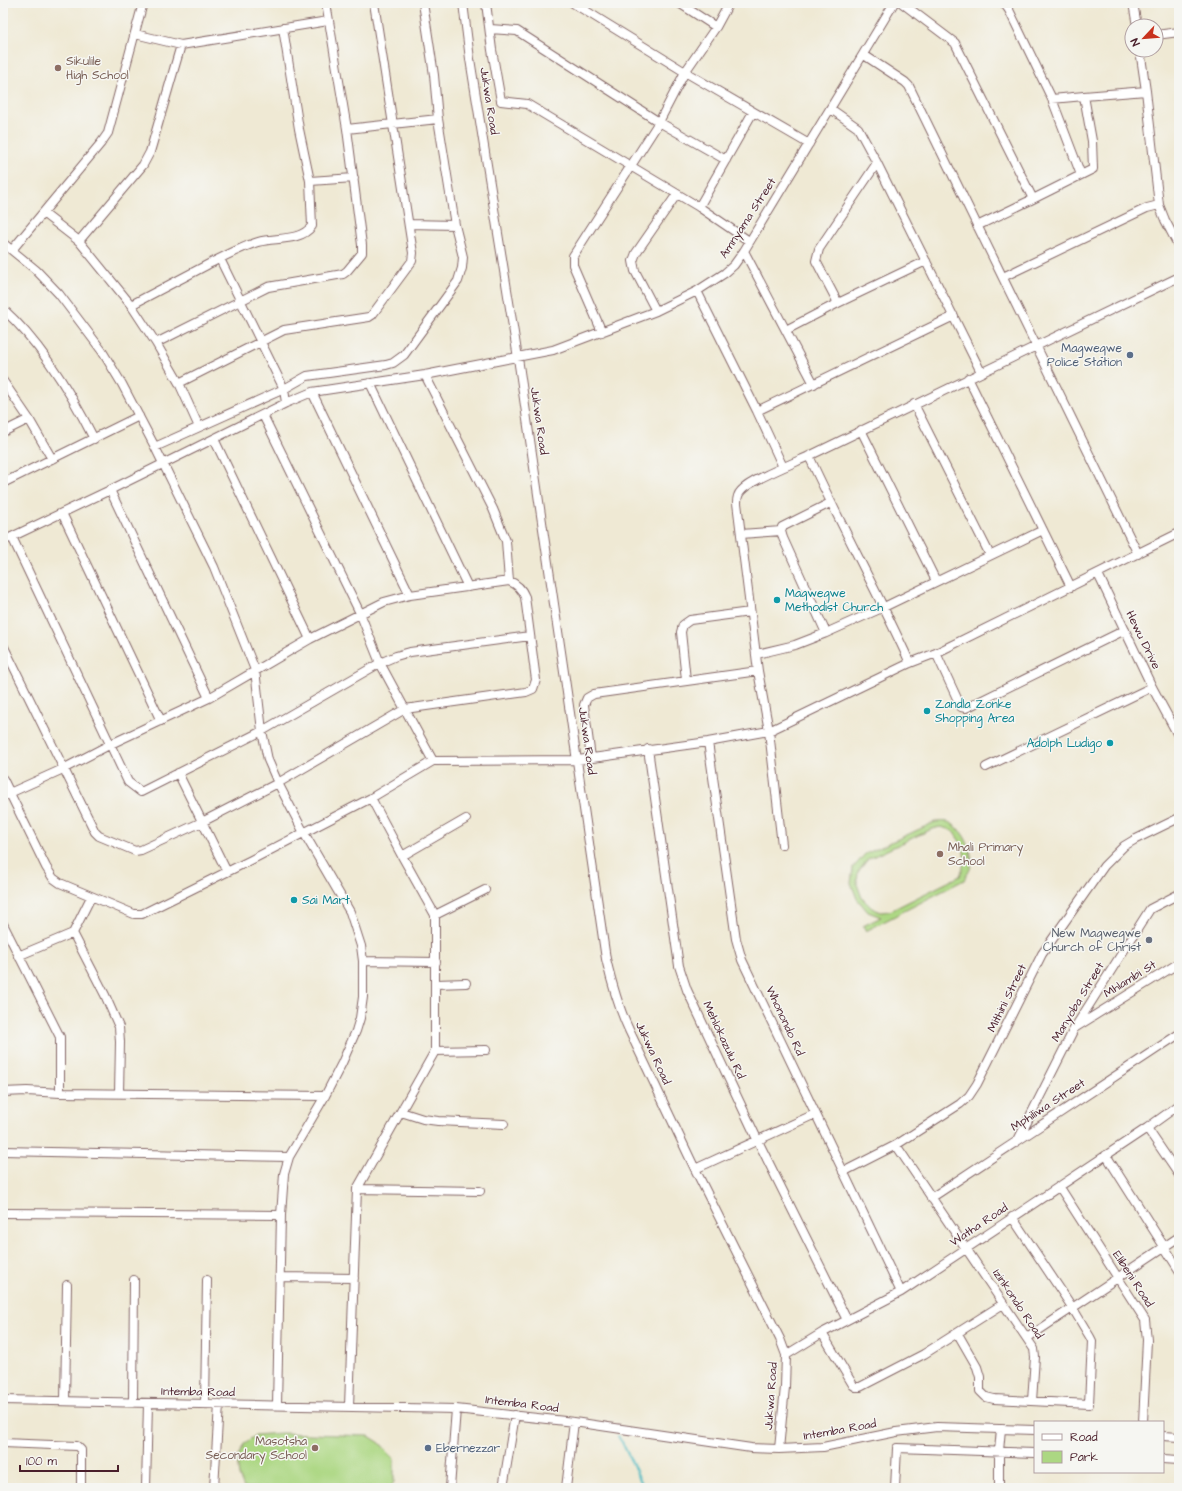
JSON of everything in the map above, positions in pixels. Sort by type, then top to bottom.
[{"type":"street","points":[[12,250],[108,133],[143,3]]},
{"type":"street","points":[[156,343],[268,287],[340,275],[347,271],[362,253],[347,129],[326,3]]},
{"type":"street","points":[[179,383],[286,330],[366,319],[372,315],[412,261],[413,253],[409,224],[374,3]]},
{"type":"street","points":[[155,447],[284,389],[307,376],[393,363],[404,355],[458,281],[462,268],[463,257],[455,225],[438,119],[434,75],[423,3]]},
{"type":"street","name":"Jukwa Road","points":[[463,3],[470,59],[518,358],[606,959],[620,1011],[695,1169],[780,1339],[786,1355],[779,1449]]},
{"type":"street","points":[[486,3],[501,101],[527,104],[699,207],[749,241]]},
{"type":"street","points":[[573,3],[685,72],[809,144]]},
{"type":"street","points":[[678,3],[716,27]]},
{"type":"street","points":[[602,332],[573,265],[572,259],[659,122],[685,72],[716,27],[729,3]]},
{"type":"street","name":"Amnyama Street","points":[[3,541],[286,403],[312,392],[425,375],[553,350],[656,311],[697,291],[725,273],[734,265],[744,251],[864,55],[894,3]]},
{"type":"street","points":[[902,3],[955,43],[1033,200]]},
{"type":"street","points":[[1004,3],[1010,10],[1052,99],[1081,175]]},
{"type":"street","points":[[1133,3],[1136,18]]},
{"type":"street","points":[[135,34],[180,45],[328,21]]},
{"type":"street","points":[[131,305],[220,259],[258,242],[300,236],[307,232],[312,226],[310,181],[299,129],[283,28]]},
{"type":"street","points":[[490,29],[517,31],[659,122],[726,160]]},
{"type":"street","points":[[1164,34],[1179,32]]},
{"type":"street","points":[[79,241],[143,165],[150,152],[180,45]]},
{"type":"street","points":[[864,55],[909,86],[1138,554]]},
{"type":"street","points":[[1141,58],[1159,205],[1179,247]]},
{"type":"street","points":[[1052,99],[1146,91]]},
{"type":"street","points":[[978,226],[1093,169],[1092,141],[1084,96]]},
{"type":"street","points":[[831,109],[858,128],[982,372]]},
{"type":"street","points":[[699,207],[753,112]]},
{"type":"street","points":[[347,129],[438,119]]},
{"type":"street","points":[[838,303],[816,261],[819,249],[877,163]]},
{"type":"street","points":[[310,181],[354,178]]},
{"type":"street","points":[[656,311],[635,271],[634,261],[636,253],[677,194]]},
{"type":"street","points":[[1003,278],[1147,208],[1159,205]]},
{"type":"street","points":[[43,213],[79,241],[131,305],[156,343],[179,383],[199,427]]},
{"type":"street","points":[[409,224],[455,225]]},
{"type":"street","points":[[3,243],[36,270],[59,294],[102,351],[122,384],[155,447],[214,567],[255,670],[262,731],[268,760],[278,783],[304,833],[350,912],[361,946],[363,961],[363,997],[360,1018],[342,1063],[325,1096],[289,1157],[284,1174],[281,1215],[277,1405]]},
{"type":"street","points":[[744,251],[814,384]]},
{"type":"street","points":[[220,259],[284,389],[286,403]]},
{"type":"street","points":[[786,330],[926,260]]},
{"type":"street","points":[[782,845],[769,731],[758,671],[757,654],[750,612],[740,534],[737,496],[747,486],[783,467],[809,456],[1179,277]]},
{"type":"street","points":[[697,291],[757,411],[783,467]]},
{"type":"street","points":[[3,309],[17,321],[53,368],[81,414],[94,439]]},
{"type":"street","points":[[757,411],[954,316]]},
{"type":"street","points":[[425,375],[493,509],[506,541],[509,581]]},
{"type":"street","points":[[968,378],[1071,587]]},
{"type":"street","points":[[3,381],[29,419],[52,459]]},
{"type":"street","points":[[370,383],[468,587]]},
{"type":"street","points":[[312,392],[410,595]]},
{"type":"street","points":[[914,404],[990,555]]},
{"type":"street","points":[[263,415],[360,613],[380,663],[433,761]]},
{"type":"street","points":[[3,483],[139,416]]},
{"type":"street","points":[[3,432],[29,419]]},
{"type":"street","points":[[861,430],[936,581]]},
{"type":"street","points":[[214,439],[310,639]]},
{"type":"street","points":[[809,456],[830,503],[884,607],[910,662]]},
{"type":"street","points":[[110,490],[209,698]]},
{"type":"street","points":[[826,633],[781,531],[782,527],[830,503]]},
{"type":"street","points":[[62,513],[161,721]]},
{"type":"street","points":[[757,654],[795,645],[826,633],[884,607],[1043,530]]},
{"type":"street","points":[[740,534],[781,531]]},
{"type":"street","points":[[3,779],[6,794],[53,878],[60,883],[90,897],[134,914],[142,914],[371,798],[433,761],[578,760],[648,749],[708,742],[769,731],[910,662],[936,653],[1179,533]]},
{"type":"street","points":[[12,537],[128,782],[141,792],[262,731],[380,663],[396,656],[410,652],[530,636]]},
{"type":"street","name":"Hewu Drive","points":[[1098,574],[1152,687],[1179,737]]},
{"type":"street","points":[[3,645],[63,769],[95,832],[99,836],[134,850],[141,850],[202,822],[278,783],[405,709],[526,692],[533,689],[536,680],[525,597],[518,586],[509,581],[410,595],[384,602],[360,613],[310,639],[209,698],[111,744],[63,769],[6,794]]},
{"type":"street","points":[[686,680],[681,632],[683,625],[690,620],[750,612]]},
{"type":"street","points":[[936,653],[961,707],[966,708],[1125,630]]},
{"type":"street","points":[[591,758],[584,705],[587,698],[594,694],[758,671]]},
{"type":"street","points":[[986,767],[1152,687]]},
{"type":"street","name":"Whonondo Rd","points":[[708,742],[736,938],[742,960],[901,1292]]},
{"type":"street","name":"Mehlokazulu Rd","points":[[648,749],[679,966],[687,990],[757,1139],[847,1320]]},
{"type":"street","points":[[178,773],[227,872]]},
{"type":"street","points":[[349,1406],[357,1190],[435,1051],[435,915],[371,798]]},
{"type":"street","name":"Mithini Street","points":[[843,1172],[896,1145],[960,1104],[969,1096],[977,1084],[1042,954],[1104,866],[1124,846],[1179,818]]},
{"type":"street","points":[[402,856],[466,819]]},
{"type":"street","points":[[435,915],[485,890]]},
{"type":"street","name":"Manyoba Street","points":[[1018,1140],[1074,1029],[1150,909],[1179,894]]},
{"type":"street","points":[[18,956],[73,933],[90,897]]},
{"type":"street","points":[[3,924],[60,1037],[60,1093]]},
{"type":"street","points":[[73,933],[105,994],[119,1027],[119,1093]]},
{"type":"street","points":[[363,961],[436,962]]},
{"type":"street","name":"Mhlambi St","points":[[1074,1029],[1179,963]]},
{"type":"street","points":[[436,984],[466,983]]},
{"type":"street","name":"Mphiliwa Street","points":[[931,1198],[1179,1034]]},
{"type":"street","points":[[435,1051],[486,1050]]},
{"type":"street","points":[[3,1092],[26,1091],[60,1093],[325,1096]]},
{"type":"street","name":"Watha Road","points":[[786,1355],[822,1333],[901,1292],[1147,1128],[1179,1105]]},
{"type":"street","points":[[401,1112],[423,1119],[438,1121],[504,1124]]},
{"type":"street","points":[[695,1169],[757,1139],[815,1114]]},
{"type":"street","points":[[1147,1128],[1179,1175]]},
{"type":"street","name":"Izinkondo Road","points":[[896,1145],[1034,1349],[1035,1357],[1032,1401]]},
{"type":"street","points":[[3,1151],[289,1157]]},
{"type":"street","points":[[1106,1155],[1179,1270]]},
{"type":"street","name":"Elibeni Road","points":[[1059,1186],[1117,1278],[1146,1320],[1147,1340],[1143,1421]]},
{"type":"street","points":[[357,1190],[480,1191]]},
{"type":"street","points":[[3,1213],[281,1215]]},
{"type":"street","points":[[958,1334],[977,1367],[980,1377],[980,1391],[986,1397],[994,1399],[1089,1404],[1092,1341],[1072,1307],[1012,1218]]},
{"type":"street","points":[[1027,1338],[1179,1237]]},
{"type":"street","points":[[280,1277],[354,1278]]},
{"type":"street","points":[[133,1402],[134,1280]]},
{"type":"street","points":[[205,1404],[207,1280]]},
{"type":"street","points":[[65,1401],[68,1285]]},
{"type":"street","points":[[822,1333],[853,1385],[860,1387],[924,1354],[958,1334],[1003,1304]]},
{"type":"street","name":"Intemba Road","points":[[3,1400],[456,1409],[574,1422],[751,1448],[779,1449],[823,1447],[922,1428],[937,1427],[1034,1430]]},
{"type":"street","points":[[146,1488],[148,1403]]},
{"type":"street","points":[[214,1488],[219,1404]]},
{"type":"street","points":[[450,1488],[456,1409]]},
{"type":"street","points":[[503,1488],[515,1415]]},
{"type":"street","points":[[566,1488],[574,1422]]},
{"type":"street","points":[[999,1488],[999,1451],[1001,1429]]},
{"type":"street","points":[[1164,1436],[1179,1437]]},
{"type":"street","points":[[3,1443],[77,1446],[81,1450],[81,1488]]},
{"type":"street","points":[[895,1488],[897,1448],[1034,1453]]},
{"type":"street","points":[[1164,1459],[1179,1460]]},
{"type":"green space","points":[[935,822],[948,822],[963,834],[971,854],[971,866],[964,880],[866,931],[863,926],[881,917],[868,912],[857,899],[851,883],[853,868],[865,854]],"holes":[[[940,827],[952,830],[960,842],[964,852],[964,862],[960,876],[890,911],[881,912],[872,908],[862,898],[857,884],[858,872],[868,859],[932,829]]]},
{"type":"green space","points":[[281,1433],[369,1436],[380,1443],[394,1459],[394,1482],[390,1488],[244,1488],[239,1476],[237,1459],[244,1444],[255,1435]]},
{"type":"waterway","points":[[618,1437],[622,1442],[644,1488]]},
{"type":"place","name":"Sikulile High School","points":[[58,68]]},
{"type":"place","name":"Magwegwe Police Station","points":[[1130,355]]},
{"type":"place","name":"Magwegwe Methodist Church","points":[[777,600]]},
{"type":"place","name":"Zandla Zonke Shopping Area","points":[[927,711]]},
{"type":"place","name":"Adolph Ludigo","points":[[1110,743]]},
{"type":"place","name":"Mhali Primary School","points":[[940,854]]},
{"type":"place","name":"Sai Mart","points":[[294,900]]},
{"type":"place","name":"New Magwegwe Church of Christ","points":[[1149,940]]},
{"type":"place","name":"Masotsha Secondary School","points":[[315,1448]]},
{"type":"place","name":"Ebernezzar","points":[[428,1448]]}]
